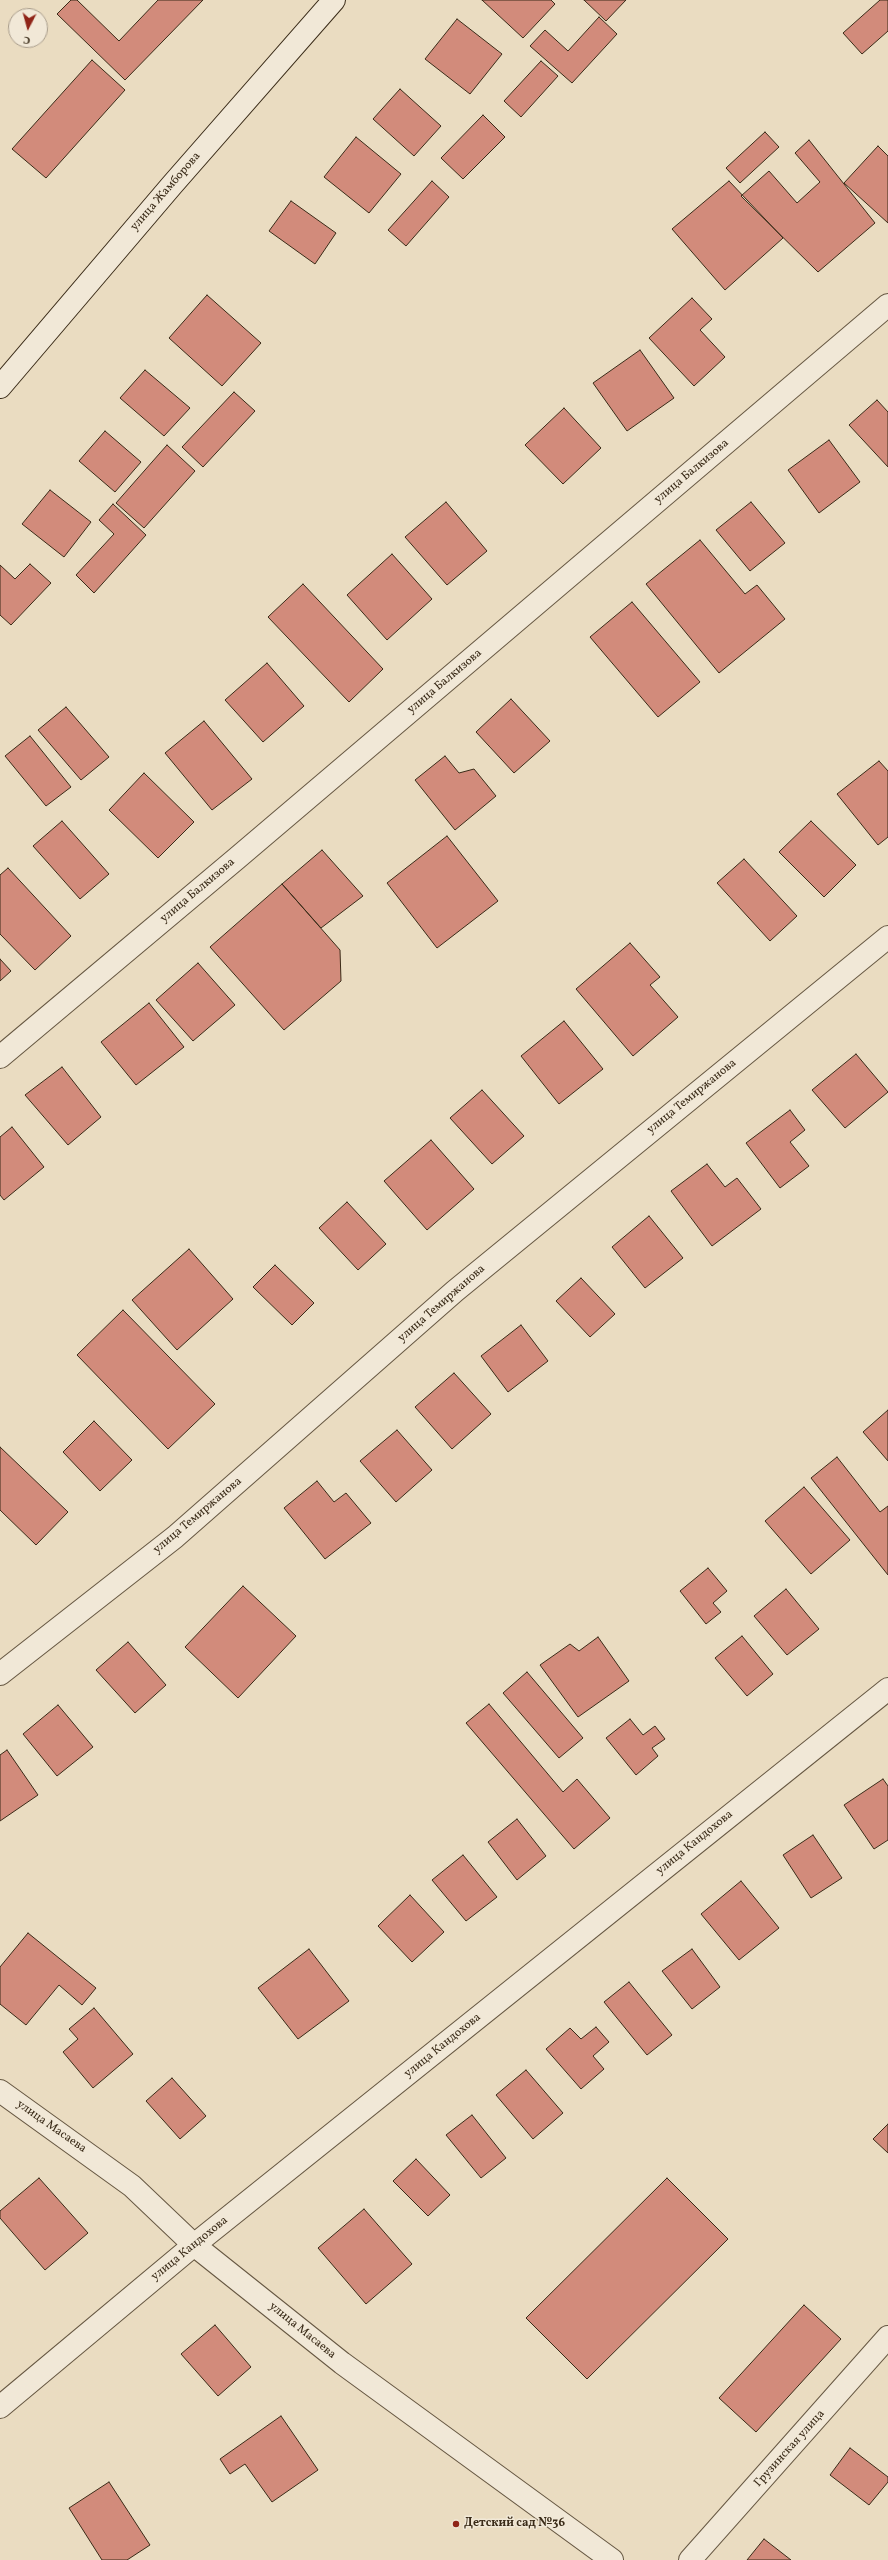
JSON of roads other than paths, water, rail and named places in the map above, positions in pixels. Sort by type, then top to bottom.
[{"type":"street","name":"улица Жамборова","points":[[0,387],[172,184],[334,0]]},
{"type":"street","name":"улица Балкизова","points":[[0,1057],[230,864],[888,305]]},
{"type":"street","name":"улица Темиржанова","points":[[0,1674],[175,1537],[455,1291],[888,937]]},
{"type":"street","name":"улица Кандохова","points":[[0,2406],[194,2245],[888,1689]]},
{"type":"street","name":"улица Масаева","points":[[0,2091],[132,2186],[194,2245],[342,2363],[612,2560]]},
{"type":"street","name":"Грузинская улица","points":[[690,2560],[888,2337]]},
{"type":"place","name":"Детский сад №36","points":[[456,2524]]}]
